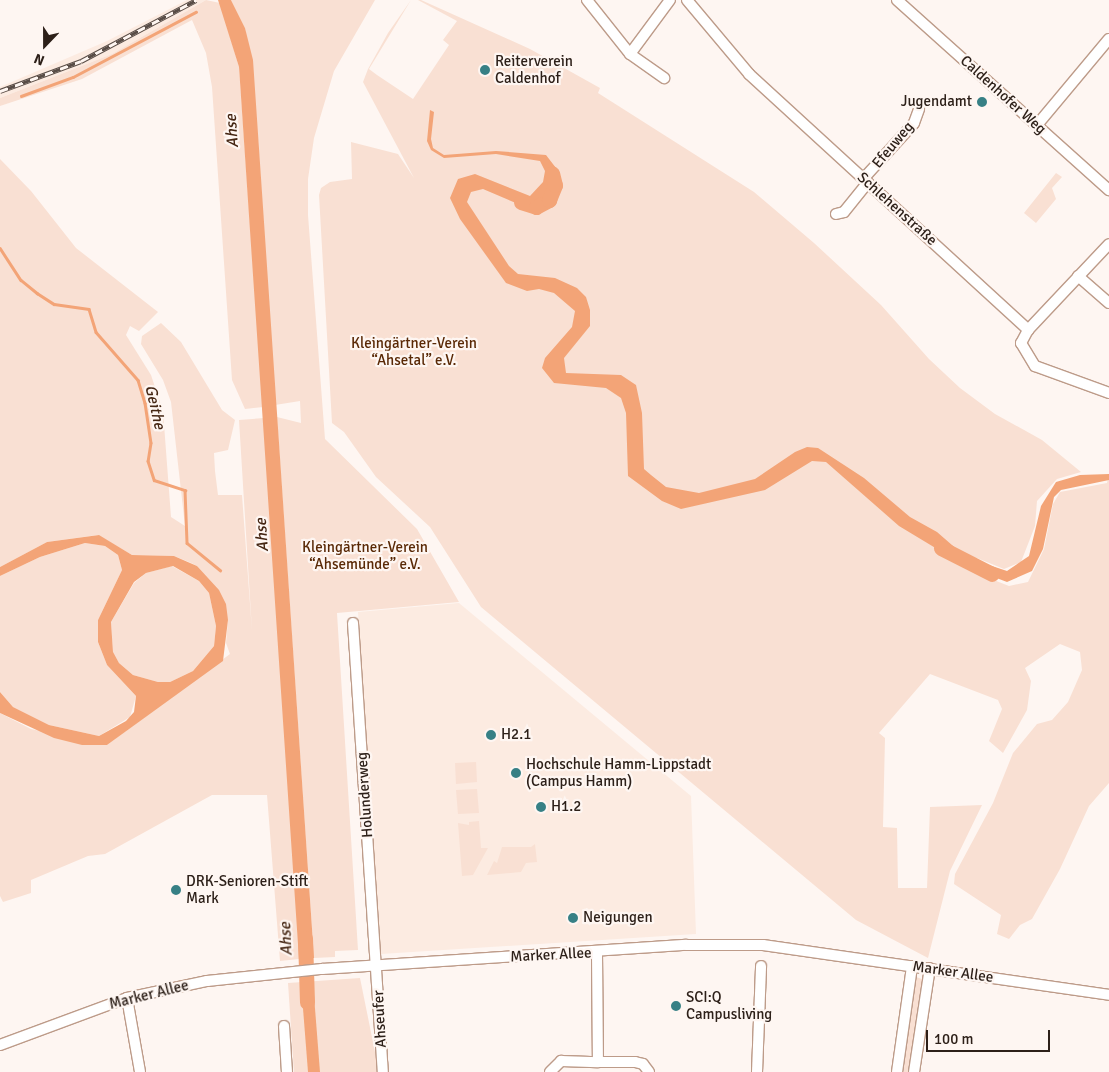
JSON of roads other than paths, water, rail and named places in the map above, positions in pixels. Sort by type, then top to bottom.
[{"type":"street","points":[[587,0],[630,54],[664,78]]},
{"type":"street","points":[[630,54],[670,0]]},
{"type":"street","name":"Schlehenstraße","points":[[686,0],[740,66],[1028,330]]},
{"type":"street","name":"Caldenhofer Weg","points":[[897,0],[1109,190]]},
{"type":"street","points":[[1037,125],[1109,40]]},
{"type":"street","name":"Efeuweg","points":[[836,214],[844,212],[866,180],[914,123],[919,109]]},
{"type":"street","points":[[1109,244],[1028,330],[1021,343],[1035,366],[1109,394]]},
{"type":"street","points":[[1078,276],[1109,303]]},
{"type":"street","name":"Holunderweg","points":[[353,623],[377,966]]},
{"type":"street","name":"Marker Allee","points":[[0,1045],[127,998],[207,981],[290,971],[598,953],[686,945],[763,945],[922,966],[1109,995]]},
{"type":"street","points":[[598,953],[598,1062]]},
{"type":"street","name":"Ahseufer","points":[[377,966],[383,1072]]},
{"type":"street","points":[[756,1072],[761,966]]},
{"type":"street","points":[[897,1072],[922,966]]},
{"type":"street","points":[[914,1072],[922,966]]},
{"type":"street","points":[[127,998],[140,1072]]},
{"type":"street","points":[[284,1026],[287,1072]]},
{"type":"street","points":[[550,1072],[561,1062],[635,1062],[643,1064],[649,1072]]},
{"type":"waterway","points":[[21,96],[73,77],[196,12]]},
{"type":"waterway","points":[[521,202],[536,207],[549,200],[555,185],[552,173]]},
{"type":"waterway","name":"Geithe","points":[[0,248],[21,280],[37,293],[54,304],[89,309],[96,332],[138,380],[145,403],[151,443],[148,461],[154,480],[185,490],[187,543],[220,570]]},
{"type":"waterway","points":[[941,548],[992,574]]},
{"type":"waterway","name":"Ahse","points":[[305,938],[307,1002]]},
{"type":"railway","points":[[0,91],[81,61],[196,0]]},
{"type":"place","name":"Reiterverein Caldenhof","points":[[485,70]]},
{"type":"place","name":"Jugendamt","points":[[982,102]]},
{"type":"place","name":"H2.1","points":[[491,735]]},
{"type":"place","name":"Hochschule Hamm-Lippstadt (Campus Hamm)","points":[[516,773]]},
{"type":"place","name":"H1.2","points":[[541,807]]},
{"type":"place","name":"DRK-Senioren-Stift Mark","points":[[176,890]]},
{"type":"place","name":"Neigungen","points":[[573,918]]},
{"type":"place","name":"SCI:Q Campusliving","points":[[676,1006]]},
{"type":"park label","name":"Kleingärtner-Verein “Ahsetal” e.V.","points":[[414,352]]},
{"type":"park label","name":"Kleingärtner-Verein “Ahsemünde” e.V.","points":[[365,556]]}]
